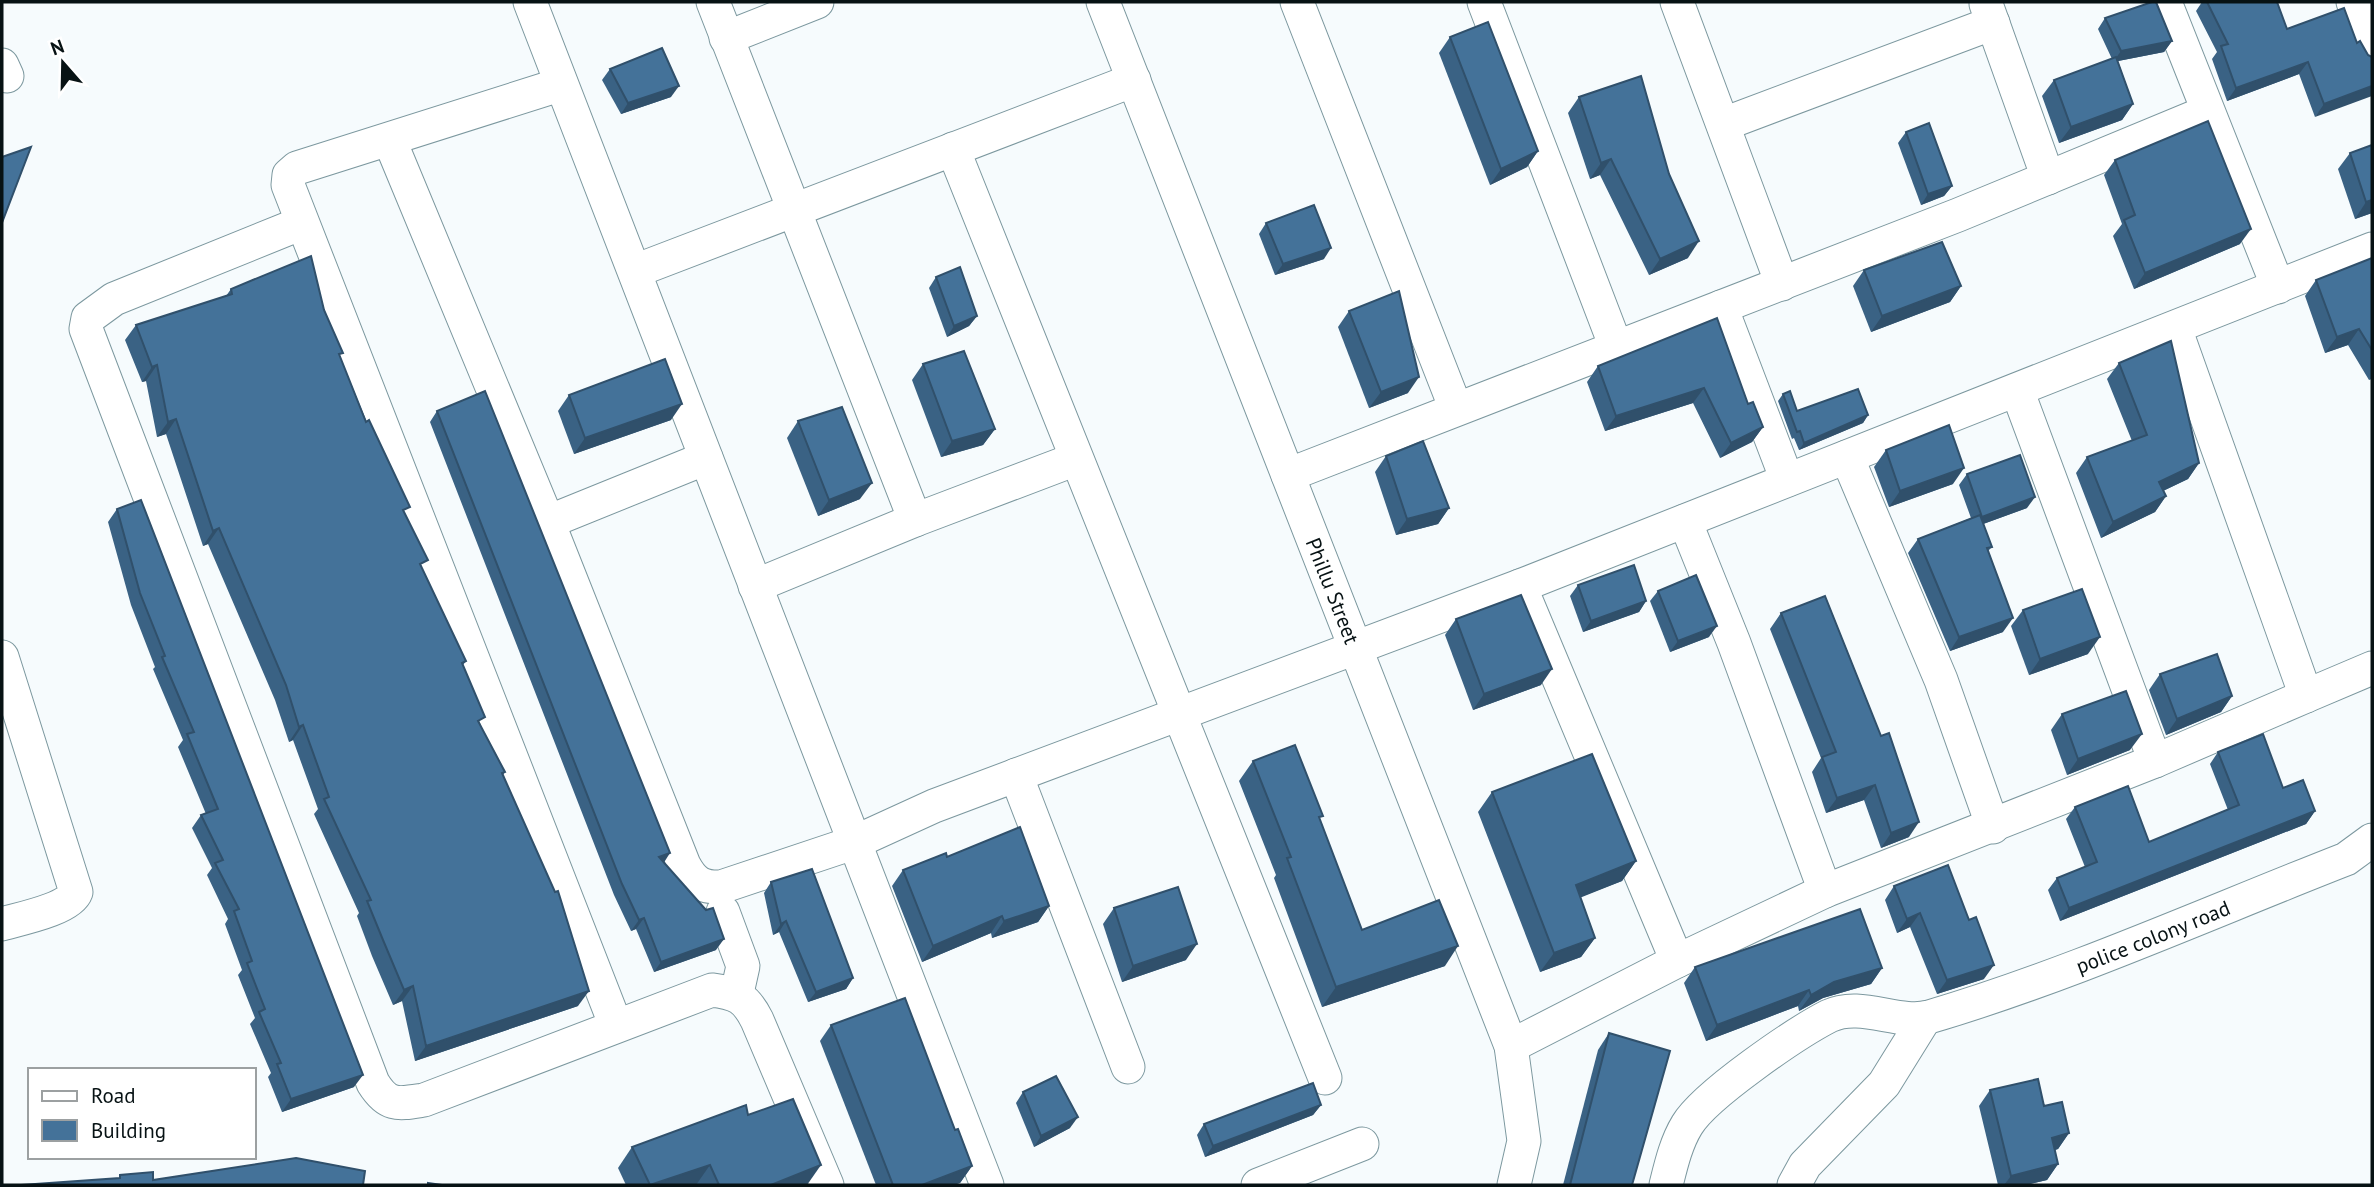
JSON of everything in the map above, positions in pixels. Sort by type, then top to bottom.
[{"type":"street","points":[[530,2],[559,85],[635,271],[853,843],[987,1185]]},
{"type":"street","points":[[713,2],[792,211],[915,520]]},
{"type":"street","points":[[726,38],[817,2]]},
{"type":"street","name":"Phillu Street","points":[[1103,2],[1511,1046],[1524,1141],[1514,1185]]},
{"type":"street","points":[[1297,2],[1456,409]]},
{"type":"street","points":[[1484,2],[1616,347]]},
{"type":"street","points":[[1677,2],[1782,284]]},
{"type":"street","points":[[2165,2],[2278,287]]},
{"type":"street","points":[[2353,2],[2372,53]]},
{"type":"street","points":[[1724,124],[1989,12],[2048,178]]},
{"type":"street","points":[[635,271],[1134,80]]},
{"type":"street","points":[[559,85],[290,172],[288,185],[616,1026]]},
{"type":"street","points":[[1288,475],[1782,284],[2207,112]]},
{"type":"street","points":[[390,141],[691,877],[700,885],[721,887],[853,843],[934,806],[1520,586],[2372,249]]},
{"type":"street","points":[[953,149],[1325,1078]]},
{"type":"street","points":[[302,223],[114,299],[88,317],[86,329],[126,440],[373,1083],[382,1098],[393,1103],[424,1100],[712,989],[737,993],[747,1002],[757,1020],[827,1185]]},
{"type":"street","points":[[1721,307],[1787,480]]},
{"type":"street","points":[[2175,328],[2306,696]]},
{"type":"street","points":[[2017,390],[2155,761]]},
{"type":"street","points":[[1847,457],[1941,680],[1993,827]]},
{"type":"street","points":[[548,522],[706,458]]},
{"type":"street","points":[[755,586],[915,520],[1076,459]]},
{"type":"street","points":[[1685,521],[1734,643],[1825,891]]},
{"type":"street","points":[[1520,586],[1677,961]]},
{"type":"street","points":[[2,657],[15,745],[76,892],[74,898],[65,905],[2,925]]},
{"type":"street","points":[[1511,1046],[1677,961],[1825,891],[2155,761],[2372,668]]},
{"type":"street","points":[[1016,775],[1128,1066]]},
{"type":"street","name":"police colony road","points":[[1666,1185],[1676,1148],[1687,1125],[1707,1101],[1808,1028],[1832,1014],[1851,1010],[1925,1018],[2032,982],[2346,859],[2372,840]]},
{"type":"street","points":[[723,912],[743,966],[737,993]]},
{"type":"street","points":[[1794,1185],[1805,1165],[1884,1084],[1925,1018]]},
{"type":"street","points":[[1258,1185],[1363,1144]]},
{"type":"building","points":[[2156,2],[2172,41],[2121,51],[2105,18]]},
{"type":"building","points":[[2207,2],[2277,2],[2287,29],[2344,8],[2357,43],[2360,41],[2372,57],[2372,86],[2324,104],[2308,62],[2236,88],[2221,46],[2228,44]]},
{"type":"building","points":[[1488,22],[1538,151],[1501,169],[1450,37]]},
{"type":"building","points":[[662,48],[679,86],[628,103],[610,69]]},
{"type":"building","points":[[2116,57],[2133,104],[2071,127],[2054,80]]},
{"type":"building","points":[[1641,76],[1669,174],[1699,241],[1660,259],[1611,159],[1601,163],[1579,97]]},
{"type":"building","points":[[2208,121],[2251,229],[2145,273],[2124,220],[2135,215],[2115,160]]},
{"type":"building","points":[[1929,123],[1952,186],[1928,194],[1906,132]]},
{"type":"building","points":[[2372,145],[2372,200],[2366,202],[2350,153]]},
{"type":"building","points":[[31,147],[3,220],[2,157]]},
{"type":"building","points":[[1314,205],[1331,248],[1283,264],[1266,223]]},
{"type":"building","points":[[1942,242],[1961,286],[1882,316],[1864,270]]},
{"type":"building","points":[[311,256],[324,310],[343,353],[339,354],[366,422],[369,420],[410,507],[403,510],[428,560],[420,564],[466,661],[462,663],[485,717],[478,721],[505,772],[502,773],[555,892],[558,891],[589,991],[426,1046],[413,986],[404,990],[383,940],[367,901],[371,900],[324,799],[329,797],[303,725],[299,727],[286,685],[219,528],[213,531],[176,419],[168,422],[157,365],[152,367],[136,325],[232,294],[231,289]]},
{"type":"building","points":[[2372,258],[2372,350],[2359,329],[2337,337],[2316,280]]},
{"type":"building","points":[[960,267],[977,316],[954,326],[936,277]]},
{"type":"building","points":[[1399,291],[1419,377],[1381,392],[1349,311]]},
{"type":"building","points":[[1717,318],[1748,404],[1753,402],[1763,427],[1731,443],[1704,388],[1616,416],[1598,366]]},
{"type":"building","points":[[2171,341],[2199,463],[2159,482],[2166,496],[2113,522],[2087,457],[2147,435],[2119,363]]},
{"type":"building","points":[[964,351],[995,429],[952,441],[923,364]]},
{"type":"building","points":[[665,359],[682,404],[585,438],[569,395]]},
{"type":"building","points":[[1858,389],[1868,415],[1804,443],[1800,431],[1797,432],[1783,394],[1790,391],[1797,411]]},
{"type":"building","points":[[485,391],[670,853],[659,857],[706,910],[713,908],[724,939],[661,962],[644,918],[639,920],[622,884],[437,411]]},
{"type":"building","points":[[842,407],[872,483],[829,500],[798,421]]},
{"type":"building","points":[[1949,425],[1964,468],[1900,491],[1886,450]]},
{"type":"building","points":[[1423,441],[1449,508],[1407,519],[1386,456]]},
{"type":"building","points":[[2020,455],[2035,497],[1982,517],[1967,474]]},
{"type":"building","points":[[141,500],[363,1075],[291,1099],[277,1064],[281,1063],[259,1012],[265,1009],[247,963],[252,961],[234,911],[239,909],[215,863],[223,860],[201,815],[218,809],[187,734],[194,732],[162,657],[165,656],[140,593],[117,509]]},
{"type":"building","points":[[1980,515],[1992,547],[1987,548],[2013,618],[1959,637],[1918,539]]},
{"type":"building","points":[[1634,565],[1646,601],[1591,621],[1578,585]]},
{"type":"building","points":[[1696,575],[1717,626],[1678,641],[1658,591]]},
{"type":"building","points":[[2082,589],[2100,637],[2040,659],[2023,610]]},
{"type":"building","points":[[1521,595],[1552,669],[1484,694],[1456,619]]},
{"type":"building","points":[[1825,596],[1881,736],[1889,733],[1919,822],[1891,833],[1875,785],[1837,798],[1822,757],[1836,752],[1781,613]]},
{"type":"building","points":[[2217,654],[2232,696],[2177,719],[2160,674]]},
{"type":"building","points":[[2126,691],[2142,734],[2078,759],[2062,714]]},
{"type":"building","points":[[2263,734],[2283,788],[2303,780],[2315,811],[2069,908],[2057,878],[2097,862],[2075,807],[2128,786],[2149,842],[2239,805],[2218,752]]},
{"type":"building","points":[[1295,745],[1323,816],[1319,817],[1362,930],[1439,900],[1458,946],[1336,987],[1287,858],[1291,857],[1253,761]]},
{"type":"building","points":[[1592,754],[1636,861],[1576,885],[1595,938],[1554,953],[1492,792]]},
{"type":"building","points":[[1020,827],[1049,906],[1004,921],[1002,916],[933,946],[903,870],[946,853],[947,857]]},
{"type":"building","points":[[1948,865],[1969,920],[1976,917],[1994,965],[1947,980],[1920,913],[1907,919],[1894,886]]},
{"type":"building","points":[[812,869],[853,978],[816,992],[786,921],[781,924],[771,882]]},
{"type":"building","points":[[1178,887],[1197,944],[1133,966],[1114,908]]},
{"type":"building","points":[[1860,909],[1882,968],[1834,982],[1811,995],[1809,990],[1717,1025],[1695,967]]},
{"type":"building","points":[[905,998],[955,1130],[958,1129],[972,1166],[922,1185],[893,1185],[831,1025]]},
{"type":"building","points":[[1609,1033],[1670,1051],[1632,1185],[1570,1185]]},
{"type":"building","points":[[1056,1076],[1078,1117],[1041,1136],[1023,1092]]},
{"type":"building","points":[[2038,1079],[2044,1106],[2062,1102],[2069,1133],[2052,1138],[2058,1164],[2011,1176],[1990,1090]]},
{"type":"building","points":[[1313,1083],[1321,1105],[1213,1146],[1204,1124]]},
{"type":"building","points":[[793,1099],[821,1165],[771,1185],[719,1185],[710,1165],[650,1185],[632,1147],[746,1105],[748,1115]]},
{"type":"building","points":[[296,1158],[365,1171],[363,1185],[21,1185],[120,1178],[120,1175],[153,1172],[153,1180]]}]
